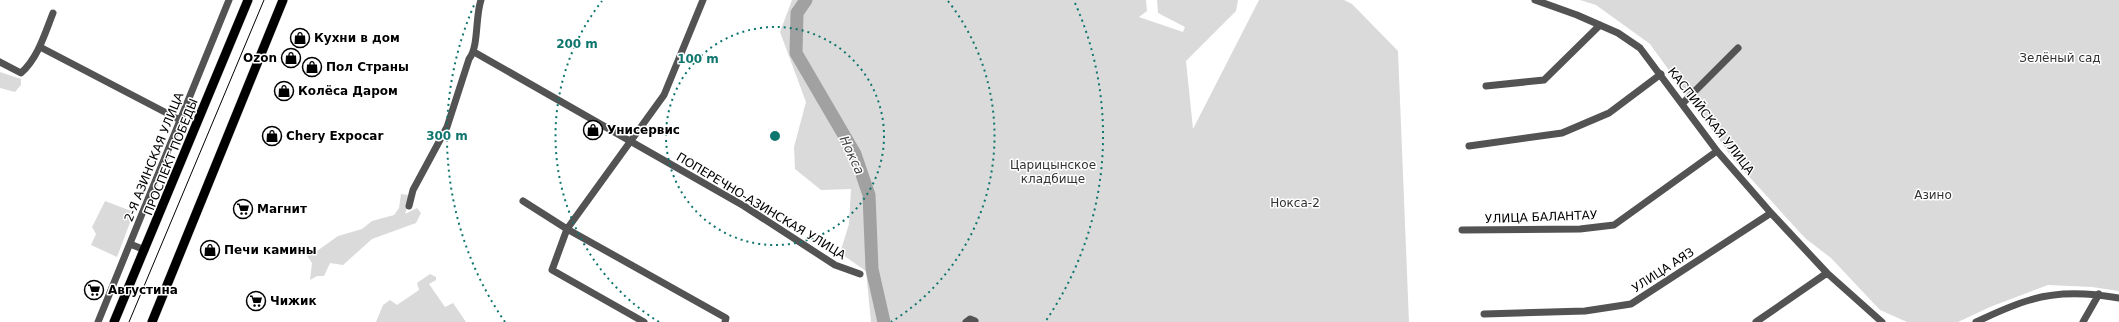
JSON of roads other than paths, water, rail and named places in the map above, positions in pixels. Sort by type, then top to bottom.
[{"type":"main road","name":"ПРОСПЕКТ ПОБЕДЫ","points":[[114,322],[248,0]]},
{"type":"main road","points":[[152,322],[284,0]]},
{"type":"street","name":"2-Я АЗИНСКАЯ УЛИЦА","points":[[98,322],[229,0]]},
{"type":"street","points":[[408,206],[413,190],[447,127],[469,59],[474,52],[477,13],[481,0]]},
{"type":"street","points":[[644,322],[552,270],[567,229],[664,95],[703,0]]},
{"type":"street","name":"КАСПИЙСКАЯ УЛИЦА","points":[[1536,0],[1577,15],[1618,33],[1640,48],[1661,74],[1717,151],[1770,213],[1828,273],[1882,322]]},
{"type":"street","points":[[0,62],[21,73],[41,45],[53,13]]},
{"type":"street","points":[[1486,86],[1544,80],[1600,26]]},
{"type":"street","points":[[41,45],[180,120]]},
{"type":"street","points":[[1682,104],[1738,48]]},
{"type":"street","name":"ПОПЕРЕЧНО-АЗИНСКАЯ УЛИЦА","points":[[474,52],[744,206],[835,265],[860,274]]},
{"type":"street","points":[[1469,146],[1562,133],[1609,113],[1661,74]]},
{"type":"street","name":"УЛИЦА БАЛАНТАУ","points":[[1462,230],[1580,229],[1614,225],[1717,151]]},
{"type":"street","points":[[523,201],[567,229],[726,318],[725,322]]},
{"type":"street","name":"УЛИЦА АЯЗ","points":[[1484,314],[1584,311],[1631,304],[1770,213]]},
{"type":"street","points":[[130,244],[145,250]]},
{"type":"street","points":[[1756,322],[1828,273]]},
{"type":"street","points":[[1976,322],[2031,299],[2066,295],[2098,294],[2119,298]]},
{"type":"street","points":[[2082,322],[2098,294]]},
{"type":"street","points":[[966,322],[970,319],[975,321]]},
{"type":"waterway","name":"Нокса","points":[[806,0],[797,13],[796,53],[855,154],[869,195],[872,269],[884,322]]},
{"type":"tram line","points":[[129,322],[264,0]]},
{"type":"place","name":"Кухни в дом","points":[[300,38]]},
{"type":"place","name":"Ozon","points":[[291,58]]},
{"type":"place","name":"Пол Страны","points":[[312,67]]},
{"type":"place","name":"Колёса Даром","points":[[284,91]]},
{"type":"place","name":"Унисервис","points":[[593,130]]},
{"type":"place","name":"Chery Expocar","points":[[272,136]]},
{"type":"place","name":"Магнит","points":[[243,209]]},
{"type":"place","name":"Печи камины","points":[[210,250]]},
{"type":"place","name":"Августина","points":[[94,290]]},
{"type":"place","name":"Чижик","points":[[256,301]]},
{"type":"park label","name":"Зелёный сад","points":[[2060,58]]},
{"type":"park label","name":"Царицынское кладбище","points":[[1053,172]]},
{"type":"park label","name":"Азино","points":[[1933,195]]},
{"type":"park label","name":"Нокса-2","points":[[1295,203]]}]
